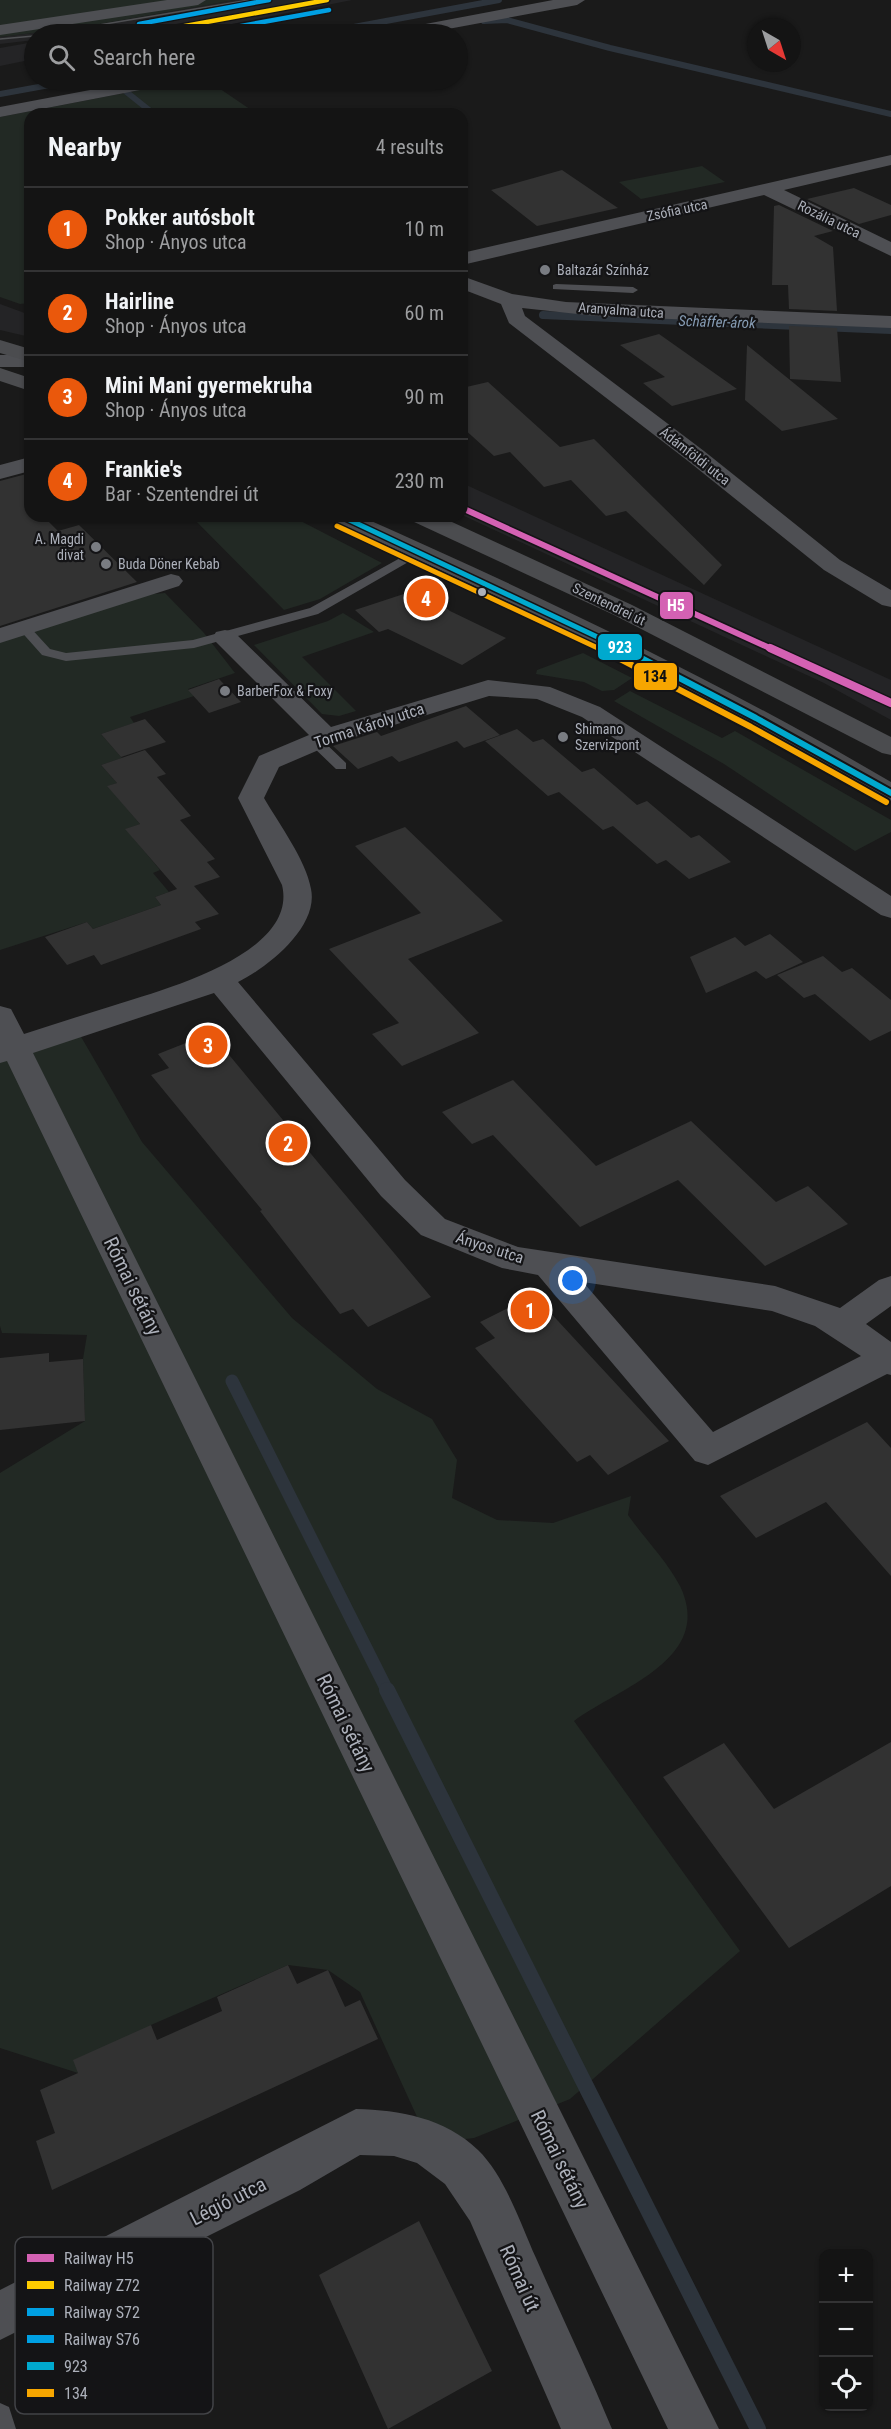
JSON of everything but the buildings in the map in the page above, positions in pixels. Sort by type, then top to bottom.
[{"type":"main road","points":[[0,346],[24,354]]},
{"type":"main road","points":[[0,374],[24,383]]},
{"type":"main road","name":"Szentendrei út","points":[[355,522],[645,657],[827,754],[891,793]]},
{"type":"main road","name":"Szentendrei út","points":[[433,522],[623,610],[891,747]]},
{"type":"street","points":[[40,24],[198,0]]},
{"type":"street","points":[[451,24],[577,0]]},
{"type":"street","points":[[0,30],[24,26]]},
{"type":"street","points":[[0,112],[114,90]]},
{"type":"street","name":"Zsófia utca","points":[[468,258],[891,160]]},
{"type":"street","name":"Rozália utca","points":[[766,189],[828,217],[891,250]]},
{"type":"street","name":"Aranyalma utca","points":[[468,286],[510,301],[634,311],[891,322]]},
{"type":"street","name":"Ádámföldi utca","points":[[510,301],[516,319],[696,456],[832,565],[891,600]]},
{"type":"street","points":[[0,361],[24,361]]},
{"type":"street","points":[[0,472],[24,466]]},
{"type":"street","points":[[0,636],[171,581]]},
{"type":"street","points":[[225,637],[321,739]]},
{"type":"street","name":"Torma Károly utca","points":[[5,1039],[220,980],[255,960],[283,935],[293,911],[298,890],[251,798],[268,762],[321,739],[488,688],[541,692],[591,712],[891,909]]},
{"type":"street","name":"Ányos utca","points":[[220,980],[393,1188],[433,1227],[514,1259],[546,1262],[776,1299],[827,1317],[866,1340],[889,1360]]},
{"type":"street","name":"Római sétány","points":[[5,1039],[694,2429]]},
{"type":"street","points":[[546,1262],[708,1451],[889,1360]]},
{"type":"street","points":[[844,1327],[856,1312],[891,1289]]},
{"type":"street","name":"Légió utca","points":[[156,2237],[283,2173],[356,2132],[393,2133],[429,2143]]},
{"type":"street","name":"Római út","points":[[429,2143],[462,2167],[487,2204],[587,2429]]},
{"type":"street","name":"Légió utca","points":[[0,2316],[15,2308]]},
{"type":"lane","points":[[556,287],[633,290]]},
{"type":"lane","points":[[24,628],[46,652],[66,657],[194,644],[314,610],[420,551]]},
{"type":"lane","points":[[321,739],[341,766]]},
{"type":"lane","points":[[0,2416],[3,2429]]},
{"type":"shaded area","points":[[0,0],[235,0],[100,24],[24,24],[24,34],[0,37]]},
{"type":"shaded area","points":[[235,0],[352,0],[232,24],[100,24]]},
{"type":"shaded area","points":[[24,34],[24,41],[0,44],[0,37]]},
{"type":"shaded area","points":[[24,44],[24,61],[0,66],[0,48]]},
{"type":"shaded area","points":[[140,90],[222,90],[248,108],[47,108]]},
{"type":"shaded area","points":[[24,112],[24,304],[0,297],[0,117]]},
{"type":"shaded area","points":[[702,166],[725,182],[641,199],[619,182]]},
{"type":"shaded area","points":[[0,304],[24,313],[24,336],[0,330]]},
{"type":"shaded area","points":[[468,486],[891,680],[891,720],[824,683],[468,518]]},
{"type":"shaded area","points":[[197,522],[303,522],[382,563],[320,599],[284,610]]},
{"type":"shaded area","points":[[165,593],[204,633],[235,673],[188,689],[194,696],[130,717],[134,723],[101,734],[122,758],[101,765],[117,783],[108,786],[140,824],[126,829],[160,870],[153,873],[169,892],[155,897],[161,905],[93,929],[87,922],[0,950],[0,636],[121,597]]},
{"type":"shaded area","points":[[343,613],[374,632],[302,657],[356,711],[339,716],[322,714],[254,645],[328,621]]},
{"type":"shaded area","points":[[583,653],[632,678],[614,690],[602,691],[584,682],[536,674],[537,670]]},
{"type":"shaded area","points":[[630,691],[722,738],[735,731],[891,820],[891,832],[855,851],[724,764],[614,701]]},
{"type":"shaded area","points":[[76,1028],[142,1142],[292,1318],[377,1389],[432,1419],[457,1460],[452,1498],[497,1520],[553,1523],[631,1496],[628,1515],[680,1586],[687,1611],[685,1633],[674,1652],[637,1683],[574,1721],[740,1951],[570,2099],[474,2138],[429,2143],[360,1992],[328,1970],[288,1965],[151,2025],[78,2073],[0,2048],[0,1473],[85,1421],[83,1359],[87,1335],[2,1333],[0,1326],[0,1052]]},
{"type":"waterway","points":[[370,24],[499,0]]},
{"type":"waterway","points":[[484,21],[507,20],[610,48],[891,114]]},
{"type":"waterway","points":[[0,94],[24,90]]},
{"type":"waterway","name":"Schäffer-árok","points":[[124,90],[146,108]]},
{"type":"waterway","name":"Schäffer-árok","points":[[543,315],[891,330]]},
{"type":"waterway","points":[[232,1381],[388,1692]]},
{"type":"waterway","points":[[387,1690],[758,2429]]},
{"type":"tram line","points":[[105,24],[249,0]]},
{"type":"tram line","points":[[0,39],[24,37]]},
{"type":"rail line","name":"S76","points":[[139,24],[269,0]]},
{"type":"rail line","name":"Z72","points":[[196,24],[327,0]]},
{"type":"rail line","name":"S72","points":[[252,24],[329,10]]},
{"type":"rail line","name":"H5","points":[[468,511],[891,703]]},
{"type":"transit line","name":"923","points":[[354,522],[620,647],[756,718],[891,793]]},
{"type":"transit line","name":"134","points":[[337,526],[615,656],[751,727],[886,802]]},
{"type":"place","name":"Baltazár Színház","points":[[545,270]]},
{"type":"place","name":"A. Magdi divat","points":[[96,547]]},
{"type":"place","name":"Buda Döner Kebab","points":[[106,564]]},
{"type":"place","name":"Frankie's","points":[[426,598]]},
{"type":"place","name":"BarberFox & Foxy","points":[[225,691]]},
{"type":"place","name":"Shimano Szervizpont","points":[[563,737]]},
{"type":"place","name":"Mini Mani gyermekruha","points":[[208,1045]]},
{"type":"place","name":"Hairline","points":[[288,1143]]},
{"type":"place","name":"Pokker autósbolt","points":[[530,1310]]}]
